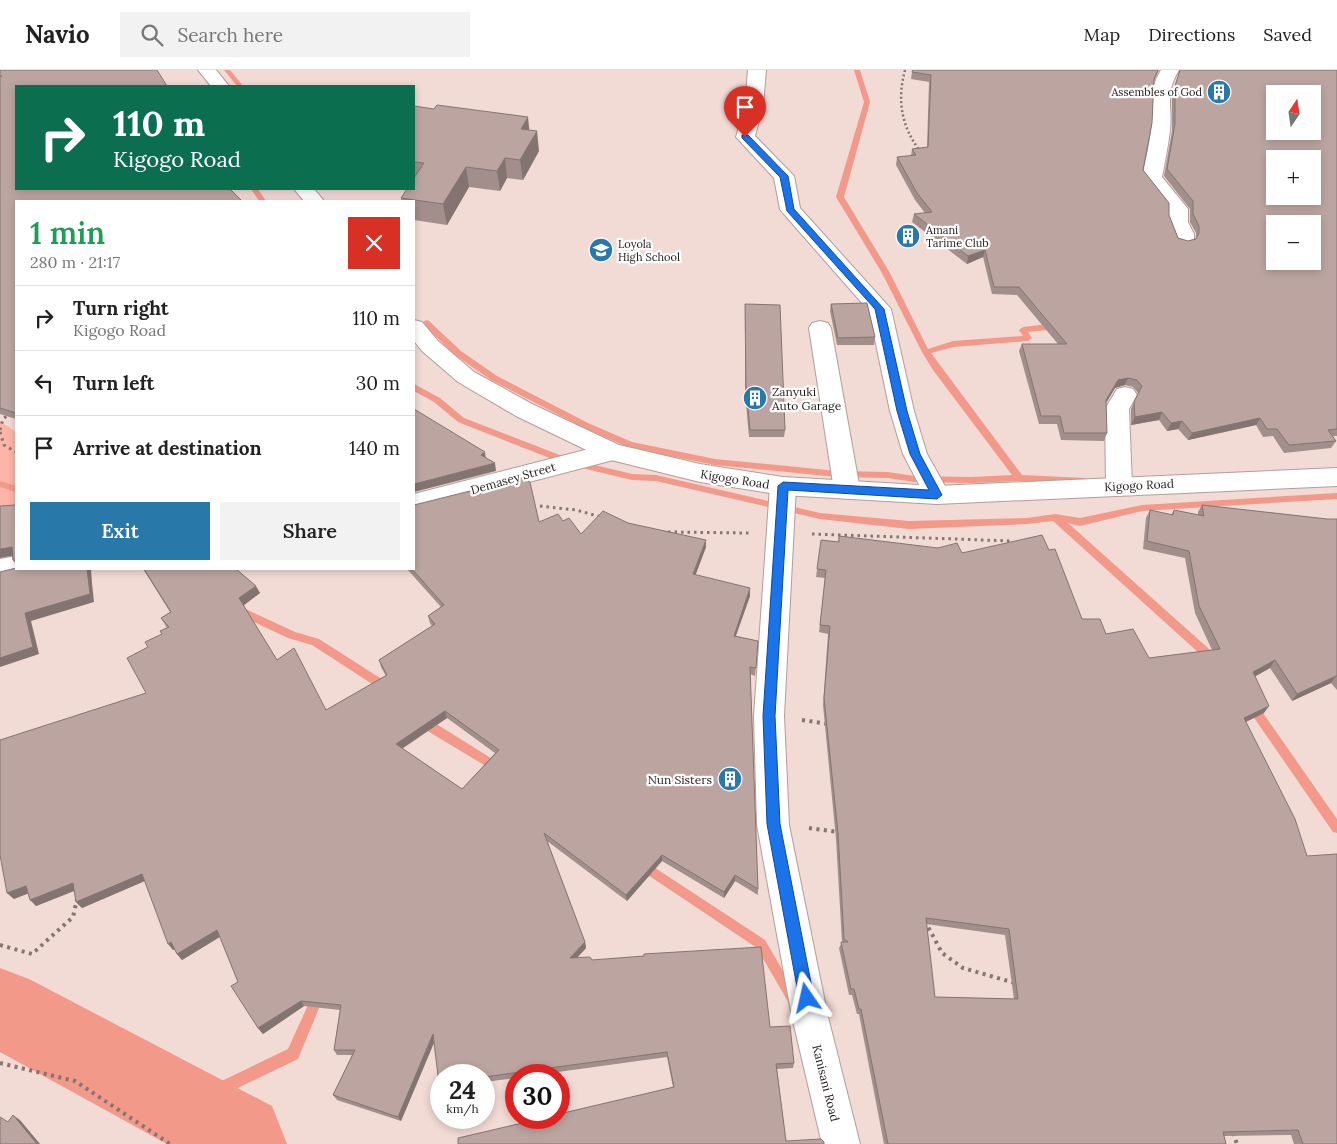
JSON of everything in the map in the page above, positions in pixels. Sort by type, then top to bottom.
[{"type":"street","points":[[207,70],[219,85]]},
{"type":"street","points":[[757,70],[754,106],[745,137],[784,176],[790,209],[880,309],[902,411],[915,454],[937,495]]},
{"type":"street","points":[[1170,70],[1163,82],[1160,96],[1161,129],[1152,178],[1178,209],[1178,222],[1184,234],[1184,241]]},
{"type":"street","points":[[305,190],[313,200]]},
{"type":"street","name":"Kigogo Road","points":[[415,328],[430,346],[466,377],[524,410],[612,452],[700,473],[783,486],[880,490],[937,495],[1337,477]]},
{"type":"street","points":[[820,328],[847,490]]},
{"type":"street","points":[[1119,486],[1117,409],[1125,395]]},
{"type":"street","name":"Demasey Street","points":[[415,504],[568,462],[612,452]]},
{"type":"street","name":"Kanisani Road","points":[[783,486],[769,716],[773,824],[810,1017],[841,1144]]},
{"type":"street","points":[[0,570],[15,566]]},
{"type":"path","points":[[905,70],[900,100],[904,127],[922,152]]},
{"type":"path","points":[[10,414],[3,419],[0,431],[4,445],[15,451]]},
{"type":"path","points":[[540,506],[576,510],[604,518]]},
{"type":"path","points":[[658,532],[779,533],[1012,541]]},
{"type":"path","points":[[769,716],[838,725]]},
{"type":"path","points":[[773,824],[840,832]]},
{"type":"path","points":[[0,945],[32,954],[73,917],[79,892]]},
{"type":"path","points":[[924,919],[942,953],[963,968],[1018,983]]},
{"type":"path","points":[[0,1063],[75,1081],[170,1144]]},
{"type":"path","points":[[1231,1124],[1237,1144]]},
{"type":"shaded area","points":[[0,421],[15,431],[15,508],[0,505]]},
{"type":"building","points":[[0,70],[157,70],[166,85],[15,85],[15,190],[231,190],[241,200],[15,200],[15,413],[0,408],[0,77],[2,76],[0,76]]},
{"type":"building","points":[[913,70],[1158,70],[1154,79],[1152,123],[1143,170],[1169,203],[1169,215],[1178,238],[1188,241],[1196,239],[1199,233],[1199,226],[1193,214],[1193,201],[1167,169],[1175,124],[1175,86],[1180,70],[1337,70],[1337,429],[1328,430],[1336,441],[1289,445],[1277,429],[1267,429],[1260,418],[1192,433],[1182,421],[1171,423],[1162,412],[1135,417],[1134,402],[1142,386],[1137,380],[1128,378],[1118,380],[1106,400],[1107,433],[1064,433],[1060,416],[1041,416],[1022,344],[1067,344],[1019,287],[994,287],[985,250],[968,256],[914,214],[932,212],[917,193],[897,157],[916,155],[912,149],[928,147],[931,75],[912,72]]},
{"type":"building","points":[[437,105],[528,117],[521,129],[537,131],[520,160],[505,158],[497,171],[466,167],[443,204],[401,198],[406,190],[415,190],[415,176],[424,163],[415,162],[415,106],[434,109]]},
{"type":"building","points":[[867,303],[875,337],[838,338],[831,304]]},
{"type":"building","points":[[745,304],[780,305],[785,430],[750,430],[746,387]]},
{"type":"building","points":[[415,410],[485,452],[481,455],[495,463],[415,484]]},
{"type":"building","points":[[522,478],[530,482],[539,522],[558,514],[563,521],[569,518],[581,534],[603,511],[628,523],[706,540],[693,574],[750,588],[734,636],[758,641],[756,668],[750,667],[758,889],[735,875],[724,892],[662,855],[626,895],[544,833],[585,942],[570,958],[590,957],[592,960],[644,956],[644,954],[761,947],[770,1027],[790,1026],[794,1063],[776,1064],[786,1141],[821,1139],[824,1144],[458,1144],[458,1138],[505,1127],[505,1129],[570,1129],[570,1111],[674,1087],[667,1052],[570,1065],[505,1064],[505,1074],[495,1075],[495,1064],[437,1064],[433,1034],[398,1117],[333,1095],[355,1050],[334,1050],[341,1005],[301,1001],[258,1028],[231,986],[238,982],[217,930],[177,954],[171,942],[168,944],[142,874],[76,902],[73,883],[30,900],[26,886],[7,893],[0,855],[0,740],[146,693],[127,658],[148,647],[145,642],[162,634],[160,631],[169,627],[161,618],[171,612],[145,570],[237,570],[256,586],[239,598],[277,660],[294,648],[326,710],[387,675],[379,660],[435,624],[428,616],[444,605],[413,570],[415,570],[415,505]],"holes":[[[445,711],[499,750],[462,789],[396,744]]]},
{"type":"building","points":[[15,505],[15,560],[13,560],[12,547],[0,549],[0,506]]},
{"type":"building","points":[[1202,505],[1337,519],[1337,676],[1297,694],[1275,660],[1253,672],[1269,706],[1244,718],[1295,819],[1307,856],[1337,854],[1337,1144],[1303,1144],[1298,1130],[1223,1132],[1226,1144],[888,1144],[861,1009],[859,1009],[854,989],[851,989],[841,942],[848,942],[844,939],[838,833],[824,698],[830,626],[820,625],[826,570],[817,569],[821,540],[839,542],[839,536],[938,548],[957,543],[962,553],[1042,535],[1049,550],[1055,549],[1082,619],[1100,619],[1106,634],[1133,629],[1149,658],[1220,649],[1199,606],[1189,551],[1147,541],[1150,510],[1173,515],[1174,510],[1204,516]],"holes":[[[926,918],[1009,929],[1018,999],[935,997]]]},
{"type":"building","points":[[15,568],[15,570],[87,570],[90,594],[25,613],[33,647],[0,658],[0,572]]},
{"type":"building","points":[[13,1115],[37,1144],[0,1144],[0,1117],[8,1122]]},
{"type":"waterway","points":[[227,70],[239,85]]},
{"type":"waterway","points":[[857,70],[867,102],[840,197],[886,273],[926,352]]},
{"type":"waterway","points":[[255,190],[262,200]]},
{"type":"waterway","points":[[426,323],[458,353],[494,378],[585,425],[630,445],[715,462],[837,474],[888,475],[914,479],[972,480],[1019,478]]},
{"type":"waterway","points":[[926,352],[953,344],[1028,338],[1023,330],[1056,326]]},
{"type":"waterway","points":[[926,352],[1019,478]]},
{"type":"waterway","points":[[415,388],[437,400],[461,420],[568,462],[632,477],[656,478],[820,516],[909,525],[1027,521],[1055,517],[1080,522],[1142,508],[1337,496]]},
{"type":"waterway","points":[[1019,478],[1085,481]]},
{"type":"waterway","points":[[0,484],[15,489]]},
{"type":"waterway","points":[[1056,518],[1214,660]]},
{"type":"waterway","points":[[239,610],[292,635],[315,642],[387,688]]},
{"type":"waterway","points":[[1252,706],[1337,828]]},
{"type":"waterway","points":[[422,720],[430,727],[498,768]]},
{"type":"waterway","points":[[643,865],[761,944],[794,1001]]},
{"type":"waterway","points":[[185,1106],[293,1054],[318,996]]},
{"type":"waterway","points":[[0,1008],[241,1137],[244,1144]]},
{"type":"place","name":"Assembles of God","points":[[1219,92]]},
{"type":"place","name":"Amani Tarime Club","points":[[908,236]]},
{"type":"place","name":"Loyola High School","points":[[601,250]]},
{"type":"place","name":"Zanyuki Auto Garage","points":[[755,398]]},
{"type":"place","name":"Nun Sisters","points":[[730,779]]},
{"type":"route","points":[[745,137],[784,176],[790,209],[880,309],[902,411],[915,454],[937,495],[880,490],[783,486],[769,716],[773,824],[807,998]]}]
